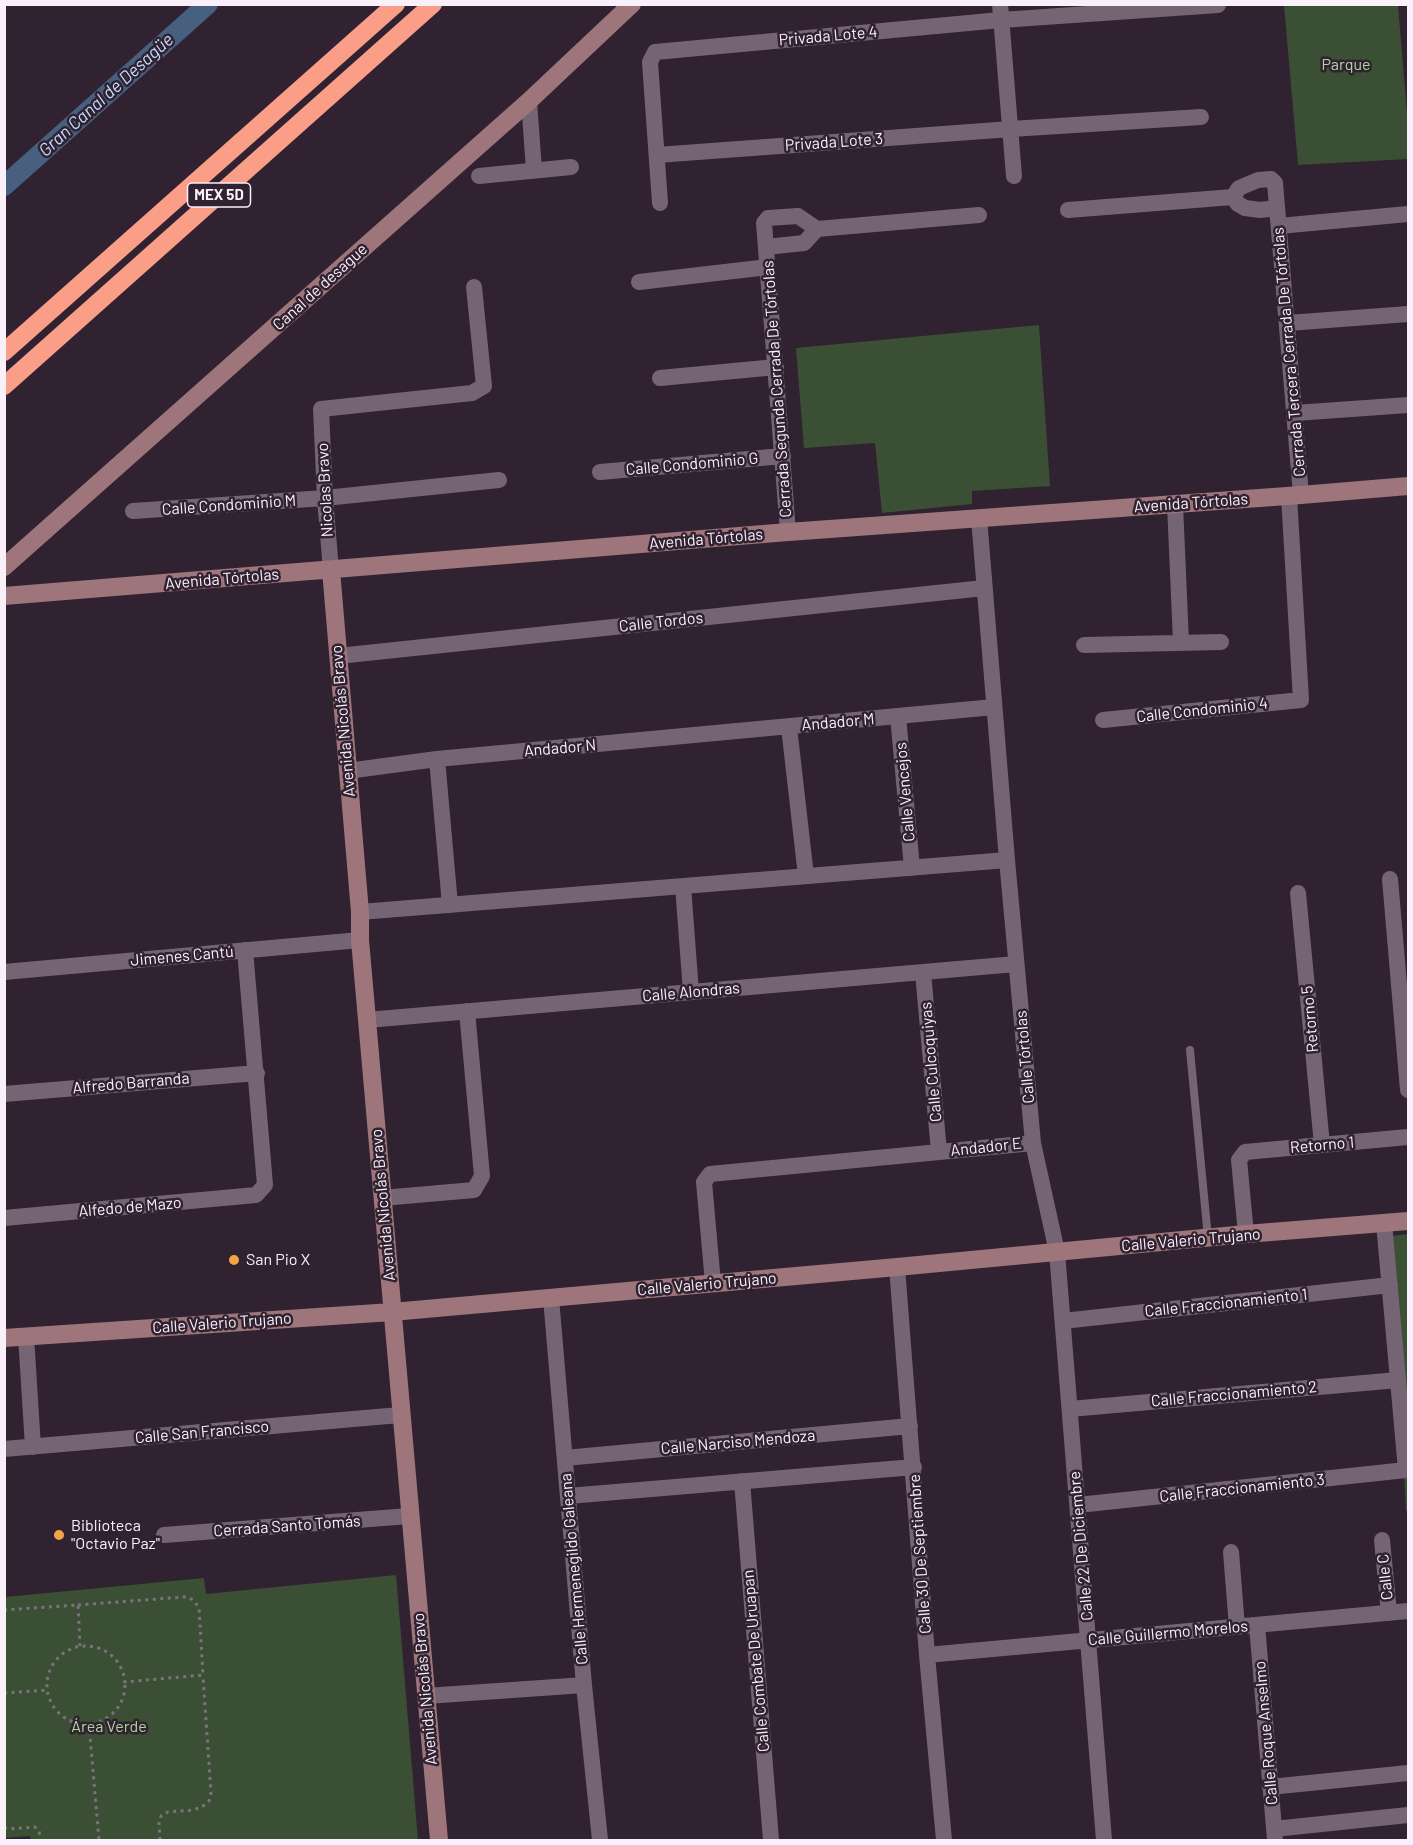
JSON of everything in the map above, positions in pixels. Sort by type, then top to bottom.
[{"type":"highway","name":"MEX 5D","points":[[4,352],[396,4]]},
{"type":"highway","name":"MEX 5D","points":[[4,386],[433,4]]},
{"type":"street","name":"Canal de desague","points":[[4,567],[529,101],[632,4]]},
{"type":"street","name":"Privada Lote 4","points":[[657,155],[650,62],[655,52],[1001,12],[1218,5]]},
{"type":"street","points":[[1001,12],[1014,176]]},
{"type":"street","points":[[529,101],[534,170]]},
{"type":"street","name":"Privada Lote 3","points":[[657,155],[1201,117]]},
{"type":"street","points":[[657,155],[660,203]]},
{"type":"street","points":[[479,176],[571,167]]},
{"type":"street","name":"Cerrada Tercera Cerrada De Tórtolas","points":[[1277,208],[1260,210],[1245,208],[1233,197],[1239,188],[1258,180],[1271,179],[1275,183],[1295,413],[1301,700]]},
{"type":"street","points":[[1068,210],[1233,197]]},
{"type":"street","points":[[1279,226],[1408,214]]},
{"type":"street","name":"Cerrada Segunda Cerrada De Tórtolas","points":[[788,532],[764,223],[768,219],[798,216],[817,229],[979,215]]},
{"type":"street","name":"Cerrada Segunda Cerrada De Tórtolas","points":[[766,247],[804,243],[817,229]]},
{"type":"street","points":[[639,282],[768,267]]},
{"type":"street","name":"Nicolas Bravo","points":[[331,570],[321,410],[472,393],[483,386],[474,287]]},
{"type":"street","points":[[1288,323],[1408,314]]},
{"type":"street","points":[[660,378],[776,367]]},
{"type":"street","points":[[1295,413],[1408,405]]},
{"type":"street","name":"Calle Condominio G","points":[[600,472],[783,456]]},
{"type":"street","points":[[325,498],[499,480]]},
{"type":"street","name":"Avenida Tórtolas","points":[[4,596],[788,532],[1408,486]]},
{"type":"street","name":"Calle Condominio M","points":[[133,511],[325,498]]},
{"type":"street","points":[[1174,504],[1181,642]]},
{"type":"street","name":"Calle Tórtolas","points":[[979,519],[1006,860],[1033,1143],[1057,1252]]},
{"type":"street","name":"Avenida Nicolás Bravo","points":[[331,570],[400,1415],[439,1840]]},
{"type":"street","name":"Calle Tordos","points":[[338,656],[984,588]]},
{"type":"street","points":[[1084,645],[1221,642]]},
{"type":"street","name":"Calle Condominio 4","points":[[1103,720],[1301,700]]},
{"type":"street","name":"Andador M","points":[[682,737],[994,707]]},
{"type":"street","name":"Calle Vencejos","points":[[898,716],[912,868]]},
{"type":"street","points":[[789,727],[806,876]]},
{"type":"street","name":"Andador N","points":[[437,759],[682,737]]},
{"type":"street","points":[[347,771],[437,759],[450,905]]},
{"type":"street","points":[[360,912],[1006,860]]},
{"type":"street","points":[[1390,879],[1408,1090]]},
{"type":"street","points":[[683,886],[691,992]]},
{"type":"street","name":"Retorno 5","points":[[1298,893],[1322,1145]]},
{"type":"street","name":"Jimenes Cantú","points":[[4,972],[360,940]]},
{"type":"street","points":[[244,950],[257,1072]]},
{"type":"street","name":"Calle Alondras","points":[[367,1020],[1016,964]]},
{"type":"street","name":"Calle Culcoquiyas","points":[[923,972],[939,1152]]},
{"type":"street","points":[[382,1198],[474,1190],[482,1176],[467,1011]]},
{"type":"street","name":"Alfredo Barranda","points":[[4,1094],[257,1072]]},
{"type":"street","name":"Alfedo de Mazo","points":[[4,1218],[256,1195],[266,1185],[257,1072]]},
{"type":"street","name":"Retorno 1","points":[[1246,1234],[1239,1160],[1245,1152],[1408,1137]]},
{"type":"street","name":"Andador E","points":[[713,1283],[704,1182],[710,1174],[1033,1143]]},
{"type":"street","name":"Calle Valerio Trujano","points":[[4,1338],[392,1312],[1408,1221]]},
{"type":"street","points":[[1384,1223],[1398,1380]]},
{"type":"street","name":"Calle 22 De Diciembre","points":[[1057,1252],[1104,1840]]},
{"type":"street","name":"Calle 30 De Septiembre","points":[[897,1267],[927,1655],[944,1840]]},
{"type":"street","name":"Calle Fraccionamiento 1","points":[[1063,1321],[1390,1285]]},
{"type":"street","name":"Calle Hermenegildo Galeana","points":[[551,1298],[584,1685],[600,1840]]},
{"type":"street","points":[[26,1336],[33,1447]]},
{"type":"street","name":"Calle Fraccionamiento 2","points":[[1070,1409],[1398,1380]]},
{"type":"street","name":"Calle Fraccionamiento 3","points":[[1078,1505],[1406,1470],[1398,1380]]},
{"type":"street","name":"Calle San Francisco","points":[[4,1449],[400,1415]]},
{"type":"street","name":"Calle Narciso Mendoza","points":[[565,1458],[910,1426]]},
{"type":"street","points":[[568,1496],[914,1467]]},
{"type":"street","name":"Calle Combate De Uruapan","points":[[741,1481],[771,1840]]},
{"type":"street","name":"Cerrada Santo Tomás","points":[[164,1535],[409,1516]]},
{"type":"street","name":"Calle C","points":[[1382,1540],[1389,1613]]},
{"type":"street","points":[[1231,1552],[1237,1628]]},
{"type":"street","name":"Calle Guillermo Morelos","points":[[927,1655],[1408,1611]]},
{"type":"street","name":"Calle Roque Anselmo","points":[[1257,1625],[1274,1835]]},
{"type":"street","points":[[426,1696],[584,1685]]},
{"type":"street","points":[[1270,1787],[1408,1773]]},
{"type":"street","points":[[1274,1835],[1408,1815]]},
{"type":"lane","points":[[1190,1050],[1208,1238]]},
{"type":"path","points":[[4,1610],[184,1596],[190,1598],[199,1608],[211,1793],[209,1801],[202,1807],[168,1812],[161,1816],[160,1840]]},
{"type":"path","points":[[78,1605],[80,1646]]},
{"type":"path","points":[[80,1646],[98,1648],[109,1653],[119,1663],[125,1689],[121,1702],[113,1713],[89,1724],[64,1717],[55,1708],[48,1690],[49,1673],[54,1662],[63,1653],[80,1646]]},
{"type":"path","points":[[124,1682],[203,1675]]},
{"type":"path","points":[[4,1693],[48,1690]]},
{"type":"path","points":[[89,1724],[99,1840]]},
{"type":"path","points":[[4,1828],[35,1827],[39,1831],[41,1840]]},
{"type":"green space","name":"Parque","points":[[1284,5],[1398,5],[1408,125],[1408,159],[1298,165]]},
{"type":"green space","points":[[1039,325],[1050,486],[972,491],[972,504],[882,513],[875,443],[804,448],[796,348]]},
{"type":"green space","points":[[1408,1234],[1408,1510],[1406,1511],[1391,1236]]},
{"type":"green space","name":"Área Verde","points":[[396,1575],[418,1840],[31,1840],[30,1836],[5,1838],[5,1597],[204,1578],[206,1594]]},
{"type":"waterway","name":"Gran Canal de Desagüe","points":[[4,186],[208,4]]},
{"type":"place","name":"San Pio X","points":[[234,1260]]},
{"type":"place","name":"Biblioteca \"Octavio Paz\"","points":[[59,1535]]}]
